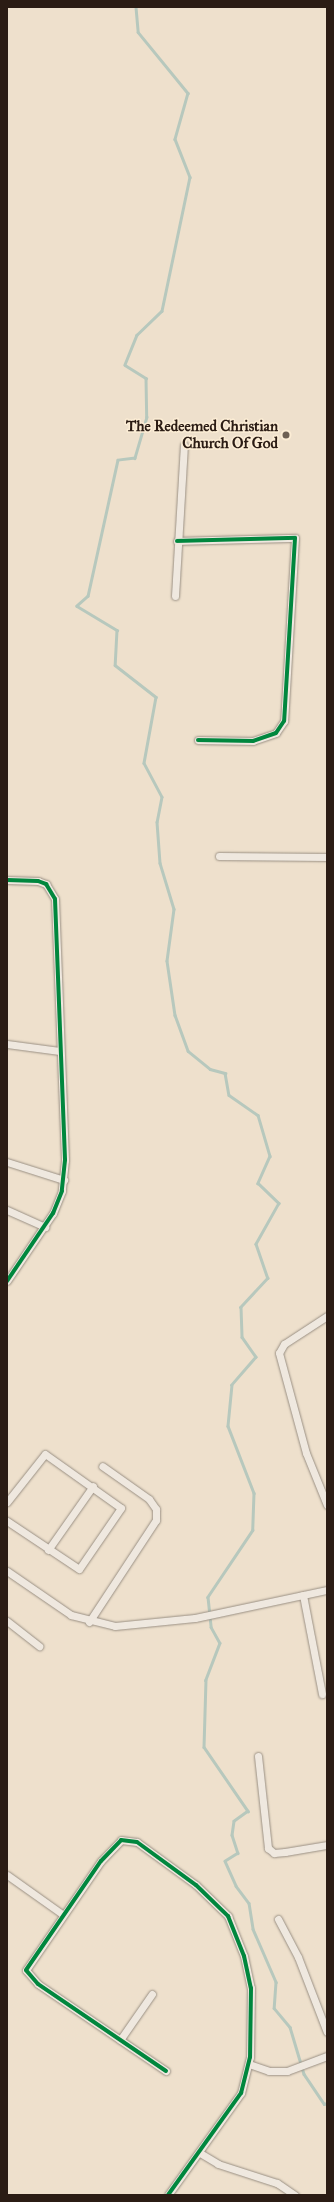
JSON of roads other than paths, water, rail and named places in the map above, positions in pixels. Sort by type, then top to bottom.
[{"type":"street","points":[[175,596],[177,541],[184,446]]},
{"type":"street","points":[[177,541],[295,538],[284,721],[276,733],[253,741],[198,740]]},
{"type":"street","points":[[219,856],[327,857]]},
{"type":"street","points":[[7,880],[38,881],[46,884],[55,899],[64,1180],[59,1201],[45,1227],[7,1281]]},
{"type":"street","points":[[7,1044],[60,1050]]},
{"type":"street","points":[[7,1162],[64,1180]]},
{"type":"street","points":[[7,1210],[45,1227]]},
{"type":"street","points":[[327,1316],[284,1344],[279,1353],[306,1453],[327,1506]]},
{"type":"street","points":[[7,1502],[43,1454],[93,1486],[121,1508],[81,1568],[74,1569],[7,1521]]},
{"type":"street","points":[[89,1622],[156,1520],[156,1509],[149,1499],[102,1466]]},
{"type":"street","points":[[48,1550],[93,1486]]},
{"type":"street","points":[[7,1571],[59,1608],[89,1622],[124,1627],[195,1618],[327,1590]]},
{"type":"street","points":[[303,1595],[322,1694]]},
{"type":"street","points":[[7,1622],[39,1646]]},
{"type":"street","points":[[258,1756],[268,1848],[274,1853],[327,1845]]},
{"type":"street","points":[[166,2071],[38,1984],[26,1970],[62,1914],[101,1861],[121,1840],[137,1842],[196,1885],[228,1916],[244,1956],[251,1988],[249,2064],[241,2093],[168,2195]]},
{"type":"street","points":[[7,1875],[62,1914]]},
{"type":"street","points":[[278,1919],[298,1957],[327,2032]]},
{"type":"street","points":[[120,2040],[152,1994]]},
{"type":"street","points":[[249,2064],[269,2071],[287,2071],[327,2056]]},
{"type":"street","points":[[200,2152],[218,2164],[277,2183],[295,2195]]},
{"type":"waterway","points":[[136,7],[138,32],[188,93],[175,139],[190,177],[162,311],[137,335],[125,365],[146,378],[147,417],[135,458],[118,460],[88,596],[77,606],[117,630],[115,665],[156,697],[144,763],[162,797],[157,822],[160,863],[174,909],[167,961],[175,1015],[188,1051],[210,1069],[225,1073],[229,1095],[258,1115],[270,1156],[258,1183],[279,1203],[256,1244],[268,1278],[241,1307],[242,1337],[256,1357],[232,1385],[228,1426],[254,1493],[253,1530],[208,1597],[211,1627],[220,1643],[206,1680],[204,1747],[248,1811],[234,1821],[232,1835],[238,1853],[225,1861],[236,1886],[249,1903],[253,1929],[276,1982],[274,2008],[290,2027],[304,2074],[324,2104],[327,2103]]},
{"type":"place","name":"The Redeemed Christian Church Of God","points":[[286,435]]}]
